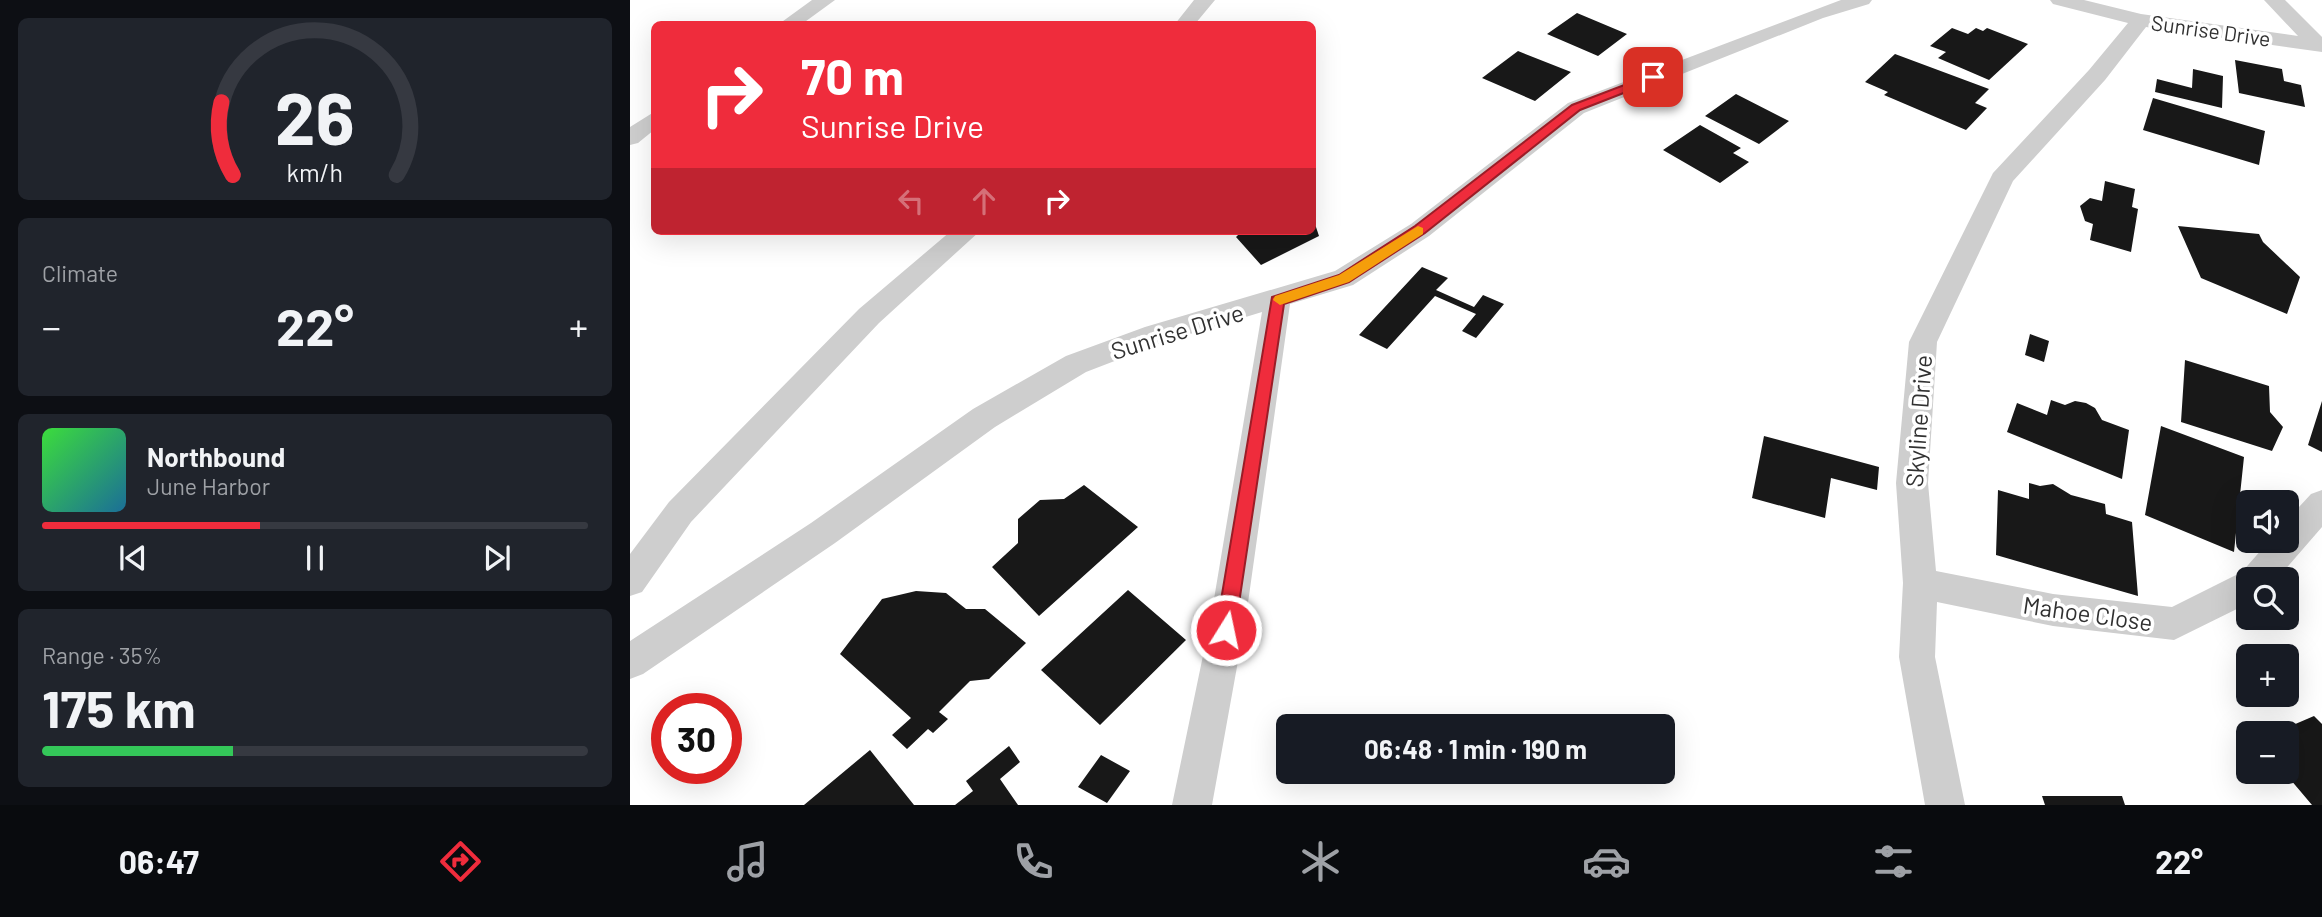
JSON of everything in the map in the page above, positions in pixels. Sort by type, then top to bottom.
[{"type":"street","points":[[794,21],[825,0]]},
{"type":"street","points":[[1188,21],[1205,0]]},
{"type":"street","name":"Sunrise Drive","points":[[630,662],[811,541],[984,418],[1076,364],[1155,334],[1277,301],[1344,278],[1398,244],[1494,175],[1576,108],[1816,14],[1861,0]]},
{"type":"street","name":"Sunrise Drive","points":[[2060,0],[2155,21],[2320,45]]},
{"type":"street","points":[[2155,21],[2167,0]]},
{"type":"street","points":[[2274,0],[2320,45]]},
{"type":"street","name":"Skyline Drive","points":[[1945,805],[1917,657],[1920,583],[1912,483],[1923,342],[2002,178],[2097,75],[2155,21]]},
{"type":"street","points":[[630,138],[651,121]]},
{"type":"street","points":[[630,581],[680,512],[850,335],[962,235]]},
{"type":"street","points":[[1192,805],[1209,732],[1277,301]]},
{"type":"street","points":[[2267,567],[2322,505]]},
{"type":"street","name":"Mahoe Close","points":[[1920,583],[2053,610],[2174,624],[2236,592]]},
{"type":"building","points":[[1577,13],[1627,34],[1598,56],[1547,34]]},
{"type":"building","points":[[1952,28],[1968,34],[1976,28],[1983,31],[1987,28],[2028,44],[1989,80],[1938,58],[1946,52],[1930,46]]},
{"type":"building","points":[[1518,51],[1571,72],[1535,101],[1482,78]]},
{"type":"building","points":[[1895,54],[1989,89],[1975,103],[1987,108],[1966,130],[1884,95],[1888,92],[1865,82]]},
{"type":"building","points":[[2235,60],[2282,69],[2284,81],[2301,85],[2305,107],[2239,93]]},
{"type":"building","points":[[2193,69],[2223,76],[2222,108],[2155,92],[2157,79],[2192,88]]},
{"type":"building","points":[[1736,94],[1789,121],[1759,144],[1705,116]]},
{"type":"building","points":[[2153,98],[2265,131],[2259,165],[2143,130]]},
{"type":"building","points":[[1700,125],[1741,148],[1733,153],[1749,162],[1720,183],[1663,150]]},
{"type":"building","points":[[2105,181],[2135,189],[2132,207],[2138,209],[2131,252],[2090,240],[2093,224],[2085,221],[2080,206],[2090,198],[2102,201]]},
{"type":"building","points":[[2178,226],[2259,234],[2263,242],[2300,277],[2287,314],[2201,278]]},
{"type":"building","points":[[1316,227],[1319,236],[1261,265],[1236,237],[1316,235]]},
{"type":"building","points":[[1422,267],[1448,278],[1436,290],[1474,307],[1483,295],[1504,304],[1476,338],[1462,331],[1476,314],[1435,296],[1387,349],[1359,335]]},
{"type":"building","points":[[2030,334],[2049,341],[2044,362],[2025,355]]},
{"type":"building","points":[[2185,360],[2269,386],[2270,412],[2283,427],[2272,451],[2181,422]]},
{"type":"building","points":[[2051,400],[2065,405],[2075,401],[2086,403],[2095,408],[2102,420],[2129,430],[2122,479],[2007,432],[2017,403],[2047,415]]},
{"type":"building","points":[[2322,401],[2322,452],[2308,445]]},
{"type":"building","points":[[2161,426],[2244,457],[2241,490],[2236,490],[2234,552],[2145,515]]},
{"type":"building","points":[[1764,436],[1879,467],[1877,490],[1831,478],[1825,518],[1752,498]]},
{"type":"building","points":[[2029,483],[2040,486],[2053,484],[2071,495],[2105,504],[2106,514],[2132,522],[2138,596],[1996,555],[1998,490],[2029,499]]},
{"type":"building","points":[[1084,485],[1138,527],[1039,616],[992,567],[1018,543],[1018,519],[1040,500],[1064,499]]},
{"type":"building","points":[[1128,590],[1186,640],[1100,725],[1041,670]]},
{"type":"building","points":[[916,591],[946,593],[966,609],[985,609],[1026,643],[989,679],[970,681],[939,712],[948,719],[933,733],[928,729],[907,749],[892,735],[911,718],[840,654],[882,599]]},
{"type":"building","points":[[2314,716],[2322,724],[2322,805],[2312,805],[2294,784],[2299,784],[2299,722]]},
{"type":"building","points":[[1009,746],[1020,762],[1000,779],[1018,805],[955,805],[973,791],[966,781]]},
{"type":"building","points":[[870,750],[914,805],[804,805]]},
{"type":"building","points":[[1101,755],[1130,771],[1107,803],[1078,787]]},
{"type":"building","points":[[2042,796],[2122,796],[2125,805],[2045,805]]},
{"type":"slow traffic","points":[[1280,300],[1344,278],[1418,231]]},
{"type":"route","points":[[1226,630],[1277,301],[1344,278],[1420,230],[1494,175],[1576,108],[1653,77]]}]
